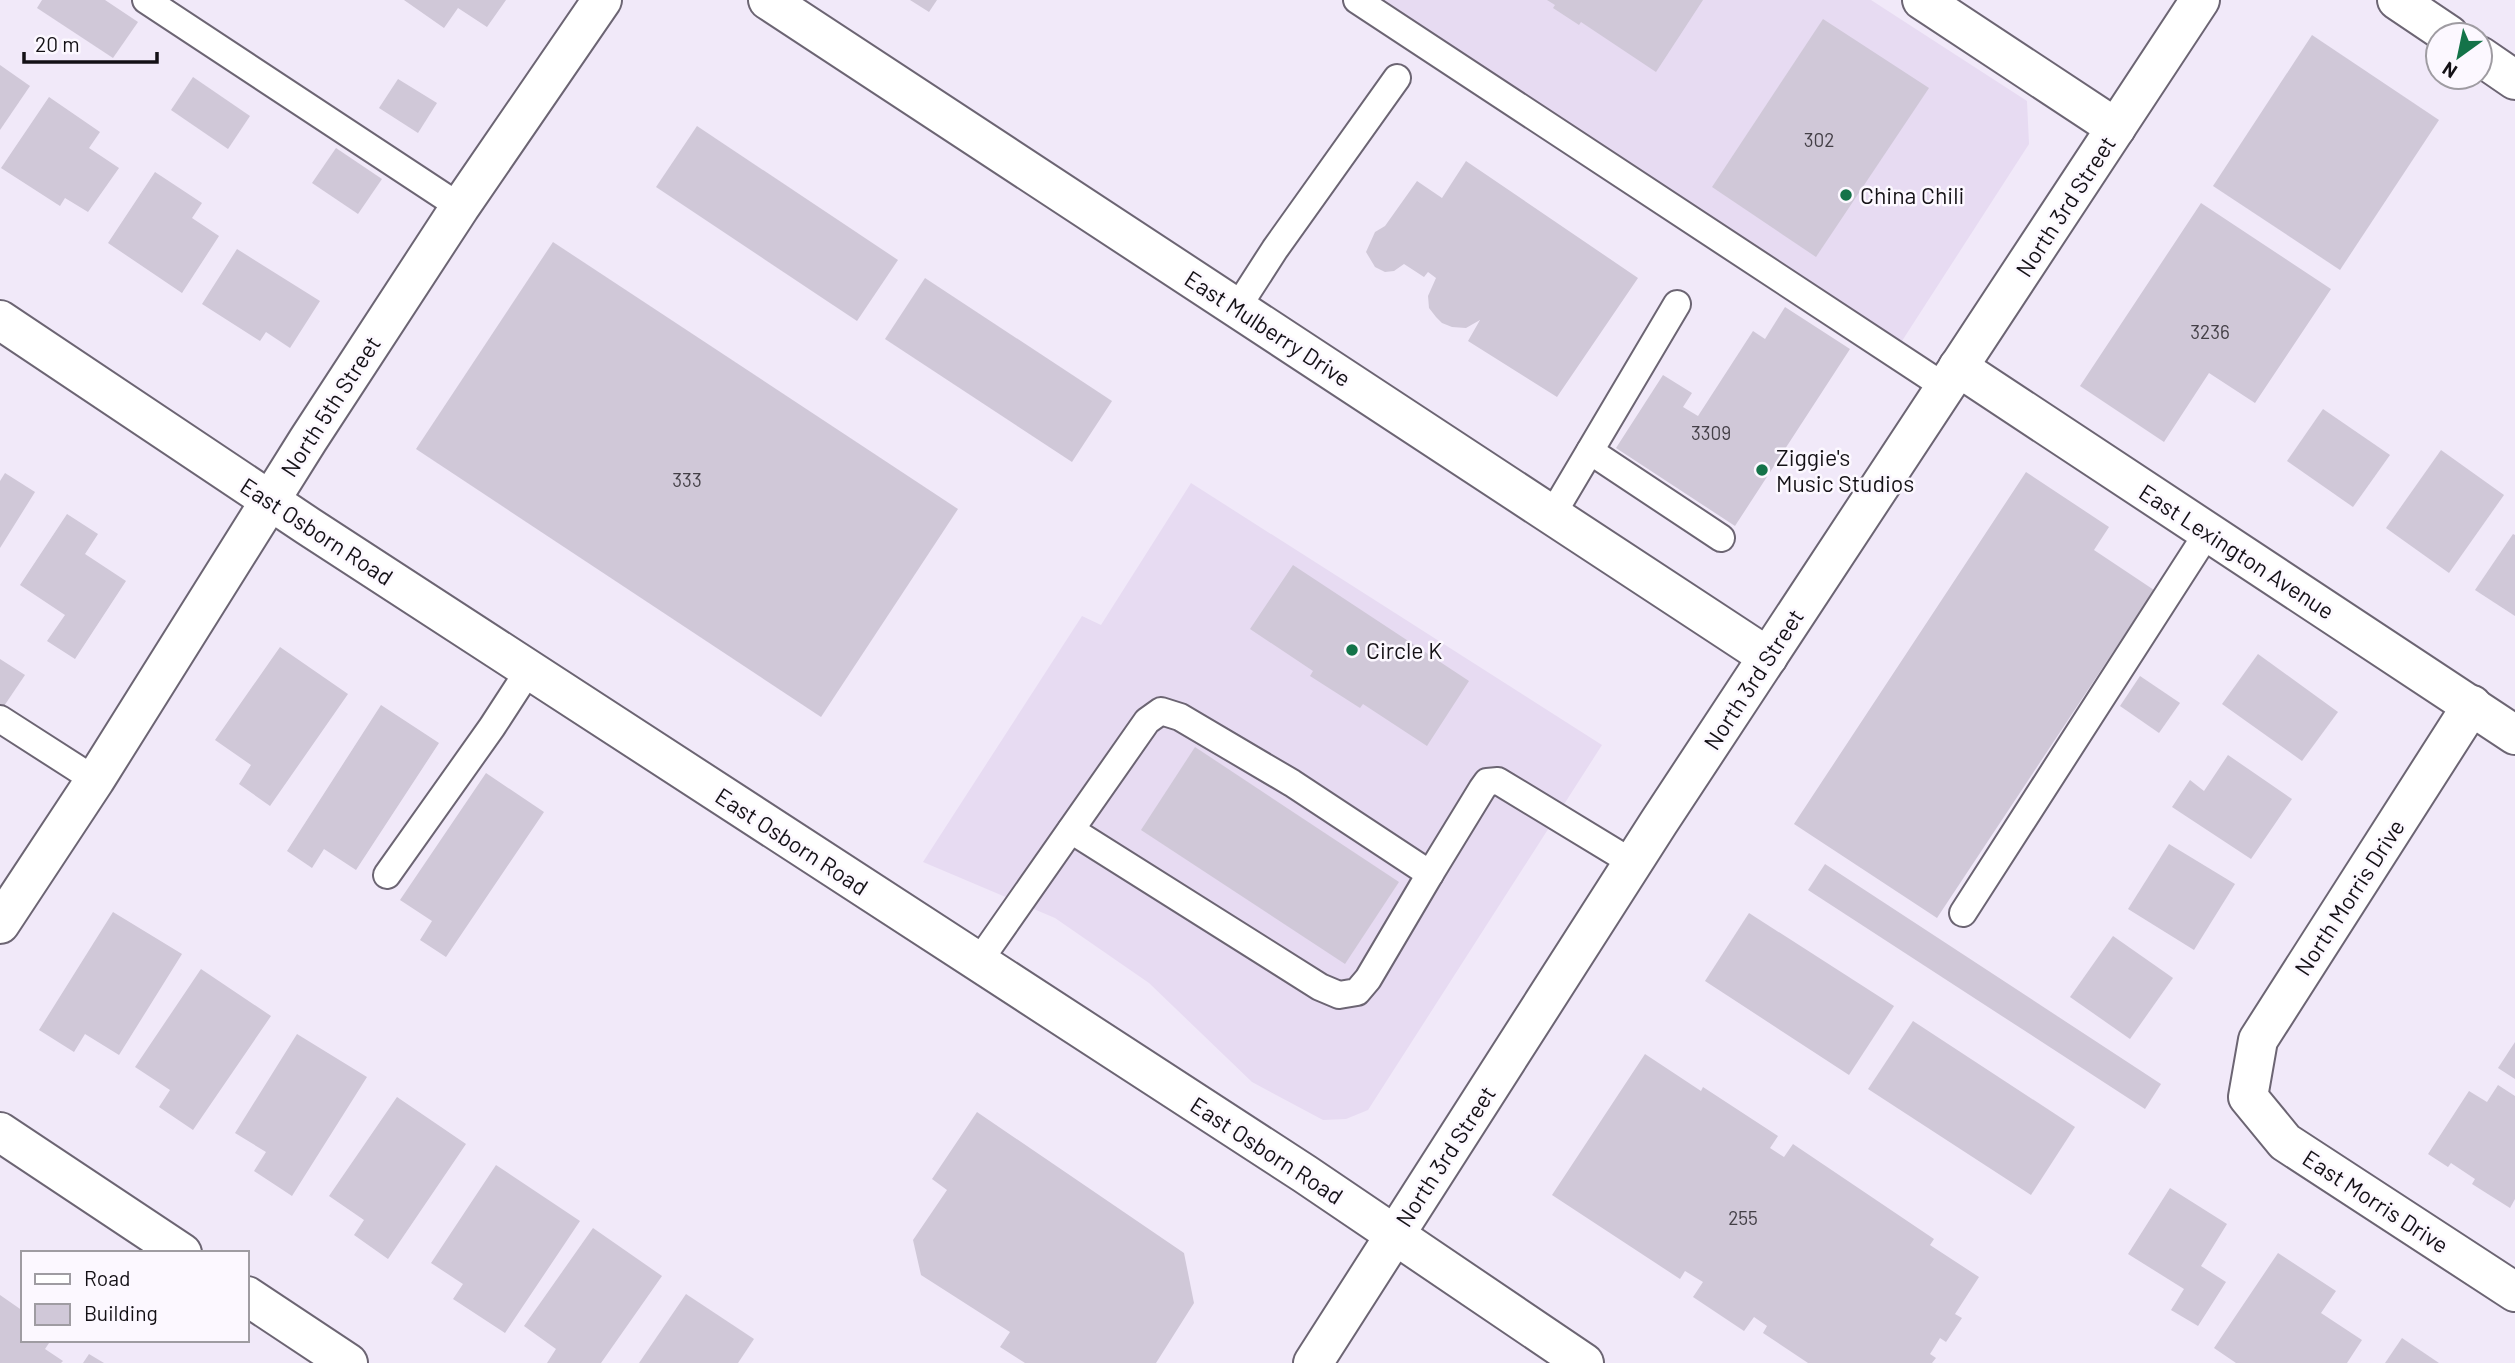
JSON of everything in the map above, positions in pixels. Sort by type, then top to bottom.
[{"type":"street","name":"North 5th Street","points":[[0,924],[95,780],[269,500],[460,207],[602,0]]},
{"type":"street","name":"East Mulberry Drive","points":[[768,0],[1768,657]]},
{"type":"street","points":[[1922,0],[2116,128]]},
{"type":"street","name":"North 3rd Street","points":[[1313,1363],[1633,863],[2200,0]]},
{"type":"street","points":[[2397,0],[2428,21]]},
{"type":"street","points":[[2494,66],[2515,80]]},
{"type":"street","name":"East Osborn Road","points":[[0,320],[269,500],[1395,1234],[1584,1363]]},
{"type":"street","name":"East Lexington Avenue","points":[[1952,377],[2208,532],[2515,735]]},
{"type":"street","name":"North Morris Drive","points":[[2248,1097],[2258,1040],[2472,705]]},
{"type":"street","name":"East Morris Drive","points":[[2248,1097],[2285,1142],[2515,1292]]},
{"type":"street","points":[[0,1132],[179,1251]]},
{"type":"street","points":[[248,1297],[348,1363]]},
{"type":"lane","points":[[146,0],[460,207]]},
{"type":"lane","points":[[1357,0],[1952,377]]},
{"type":"lane","points":[[1237,308],[1275,249],[1397,78]]},
{"type":"lane","points":[[1552,515],[1677,304]]},
{"type":"lane","points":[[1590,451],[1721,538]]},
{"type":"lane","points":[[1964,913],[2208,532]]},
{"type":"lane","points":[[387,875],[529,670]]},
{"type":"lane","points":[[979,961],[1147,721],[1161,710],[1180,717],[1292,783],[1430,874]]},
{"type":"lane","points":[[0,719],[95,780]]},
{"type":"lane","points":[[1071,830],[1320,987],[1339,995],[1357,992],[1368,979],[1488,782],[1498,781],[1633,863]]},
{"type":"shaded area","points":[[1363,0],[1871,0],[2027,101],[2029,144],[1891,358]]},
{"type":"shaded area","points":[[1191,483],[1602,745],[1368,1110],[1346,1119],[1323,1120],[1252,1082],[1149,983],[1055,918],[923,862],[1082,616],[1101,625]]},
{"type":"building","points":[[42,0],[105,0],[138,22],[113,58],[37,8]]},
{"type":"building","points":[[404,0],[506,0],[487,27],[458,8],[444,28]]},
{"type":"building","points":[[910,0],[937,0],[929,12]]},
{"type":"building","points":[[1547,0],[1703,0],[1656,72],[1581,22],[1579,25],[1553,8],[1555,5]]},
{"type":"building","points":[[1823,19],[1929,88],[1816,257],[1712,187]]},
{"type":"building","points":[[2312,35],[2439,120],[2340,270],[2213,186]]},
{"type":"building","points":[[0,65],[30,86],[0,130]]},
{"type":"building","points":[[193,77],[250,116],[228,149],[171,110]]},
{"type":"building","points":[[398,79],[437,103],[418,133],[379,108]]},
{"type":"building","points":[[49,97],[100,132],[89,148],[119,168],[88,212],[65,198],[60,206],[1,168]]},
{"type":"building","points":[[697,126],[898,260],[857,321],[656,187]]},
{"type":"building","points":[[336,148],[382,179],[358,214],[312,183]]},
{"type":"building","points":[[1466,161],[1638,278],[1557,397],[1468,341],[1480,320],[1466,328],[1442,323],[1429,308],[1428,296],[1436,278],[1428,272],[1424,277],[1404,264],[1394,271],[1385,272],[1375,267],[1366,252],[1375,232],[1385,226],[1417,181],[1442,198]]},
{"type":"building","points":[[155,172],[202,203],[192,218],[219,236],[182,293],[108,243]]},
{"type":"building","points":[[2201,203],[2331,289],[2255,403],[2209,373],[2164,442],[2080,386]]},
{"type":"building","points":[[553,242],[958,509],[821,717],[416,449]]},
{"type":"building","points":[[237,249],[320,301],[290,348],[266,332],[260,341],[202,304]]},
{"type":"building","points":[[925,278],[1112,401],[1072,462],[885,339]]},
{"type":"building","points":[[1785,307],[1850,349],[1735,526],[1616,448],[1663,375],[1692,393],[1683,407],[1698,416],[1753,331],[1765,339]]},
{"type":"building","points":[[2323,409],[2390,455],[2353,507],[2287,461]]},
{"type":"building","points":[[2441,450],[2504,495],[2449,573],[2386,528]]},
{"type":"building","points":[[2026,472],[2109,527],[2094,550],[2154,590],[1937,918],[1794,824]]},
{"type":"building","points":[[5,473],[35,492],[0,548],[0,481]]},
{"type":"building","points":[[67,514],[98,534],[85,554],[126,581],[75,659],[47,641],[65,615],[20,585]]},
{"type":"building","points":[[2513,534],[2515,535],[2515,616],[2475,590]]},
{"type":"building","name":"Circle K","points":[[1293,565],[1469,681],[1427,746],[1363,704],[1360,708],[1310,676],[1313,671],[1250,629]]},
{"type":"building","points":[[280,647],[348,694],[270,806],[239,784],[251,765],[215,740]]},
{"type":"building","points":[[2258,654],[2338,712],[2302,761],[2222,704]]},
{"type":"building","points":[[0,659],[25,675],[2,709],[0,708]]},
{"type":"building","points":[[2140,676],[2180,703],[2159,733],[2120,706]]},
{"type":"building","points":[[381,705],[439,743],[356,870],[324,849],[312,868],[287,851]]},
{"type":"building","points":[[1195,747],[1399,882],[1345,964],[1141,830]]},
{"type":"building","points":[[2228,755],[2292,799],[2251,859],[2172,807],[2190,780],[2204,791]]},
{"type":"building","points":[[486,773],[544,812],[446,957],[420,940],[432,921],[400,900]]},
{"type":"building","points":[[2169,844],[2235,884],[2194,950],[2128,909]]},
{"type":"building","points":[[1825,864],[2161,1084],[2145,1109],[1808,890]]},
{"type":"building","points":[[113,912],[182,954],[119,1055],[85,1034],[74,1052],[39,1030]]},
{"type":"building","points":[[1749,913],[1894,1006],[1849,1075],[1705,981]]},
{"type":"building","points":[[2113,936],[2173,978],[2130,1039],[2070,997]]},
{"type":"building","points":[[201,969],[271,1016],[193,1130],[159,1107],[170,1090],[135,1067]]},
{"type":"building","points":[[1913,1021],[2075,1127],[2031,1195],[1868,1089]]},
{"type":"building","points":[[297,1034],[367,1077],[292,1196],[254,1171],[266,1152],[235,1133]]},
{"type":"building","points":[[2515,1042],[2515,1079],[2498,1068]]},
{"type":"building","points":[[1645,1054],[1701,1091],[1703,1087],[1778,1136],[1770,1148],[1784,1157],[1793,1144],[1934,1239],[1930,1245],[1979,1277],[1955,1314],[1962,1318],[1946,1342],[1940,1338],[1930,1354],[1936,1358],[1932,1363],[1808,1363],[1763,1333],[1767,1326],[1754,1317],[1744,1331],[1693,1297],[1703,1282],[1685,1271],[1680,1279],[1552,1195]]},
{"type":"building","points":[[2498,1085],[2515,1096],[2515,1199],[2510,1208],[2472,1184],[2475,1179],[2451,1163],[2448,1167],[2428,1154],[2469,1091],[2487,1102]]},
{"type":"building","points":[[397,1097],[466,1144],[388,1259],[354,1235],[364,1220],[329,1196]]},
{"type":"building","points":[[977,1112],[1184,1253],[1194,1303],[1156,1363],[1025,1363],[1000,1347],[1010,1332],[921,1275],[913,1240],[947,1190],[932,1179]]},
{"type":"building","points":[[496,1165],[580,1221],[505,1333],[453,1299],[463,1284],[431,1263]]},
{"type":"building","points":[[2170,1188],[2227,1224],[2201,1266],[2226,1282],[2198,1326],[2171,1310],[2184,1289],[2128,1254]]},
{"type":"building","points":[[593,1228],[662,1276],[601,1363],[547,1363],[556,1349],[524,1326]]},
{"type":"building","points":[[2278,1253],[2336,1291],[2321,1313],[2362,1340],[2347,1363],[2236,1363],[2214,1348]]},
{"type":"building","points":[[686,1294],[754,1339],[738,1363],[639,1363]]},
{"type":"building","points":[[0,1295],[21,1310],[21,1342],[50,1342],[45,1349],[63,1361],[0,1363]]},
{"type":"building","points":[[2402,1338],[2439,1363],[2385,1363]]},
{"type":"building","points":[[89,1354],[104,1363],[83,1363]]},
{"type":"place","name":"China Chili","points":[[1846,195]]},
{"type":"place","name":"Ziggie's Music Studios","points":[[1762,470]]},
{"type":"place","name":"Circle K","points":[[1352,650]]}]
